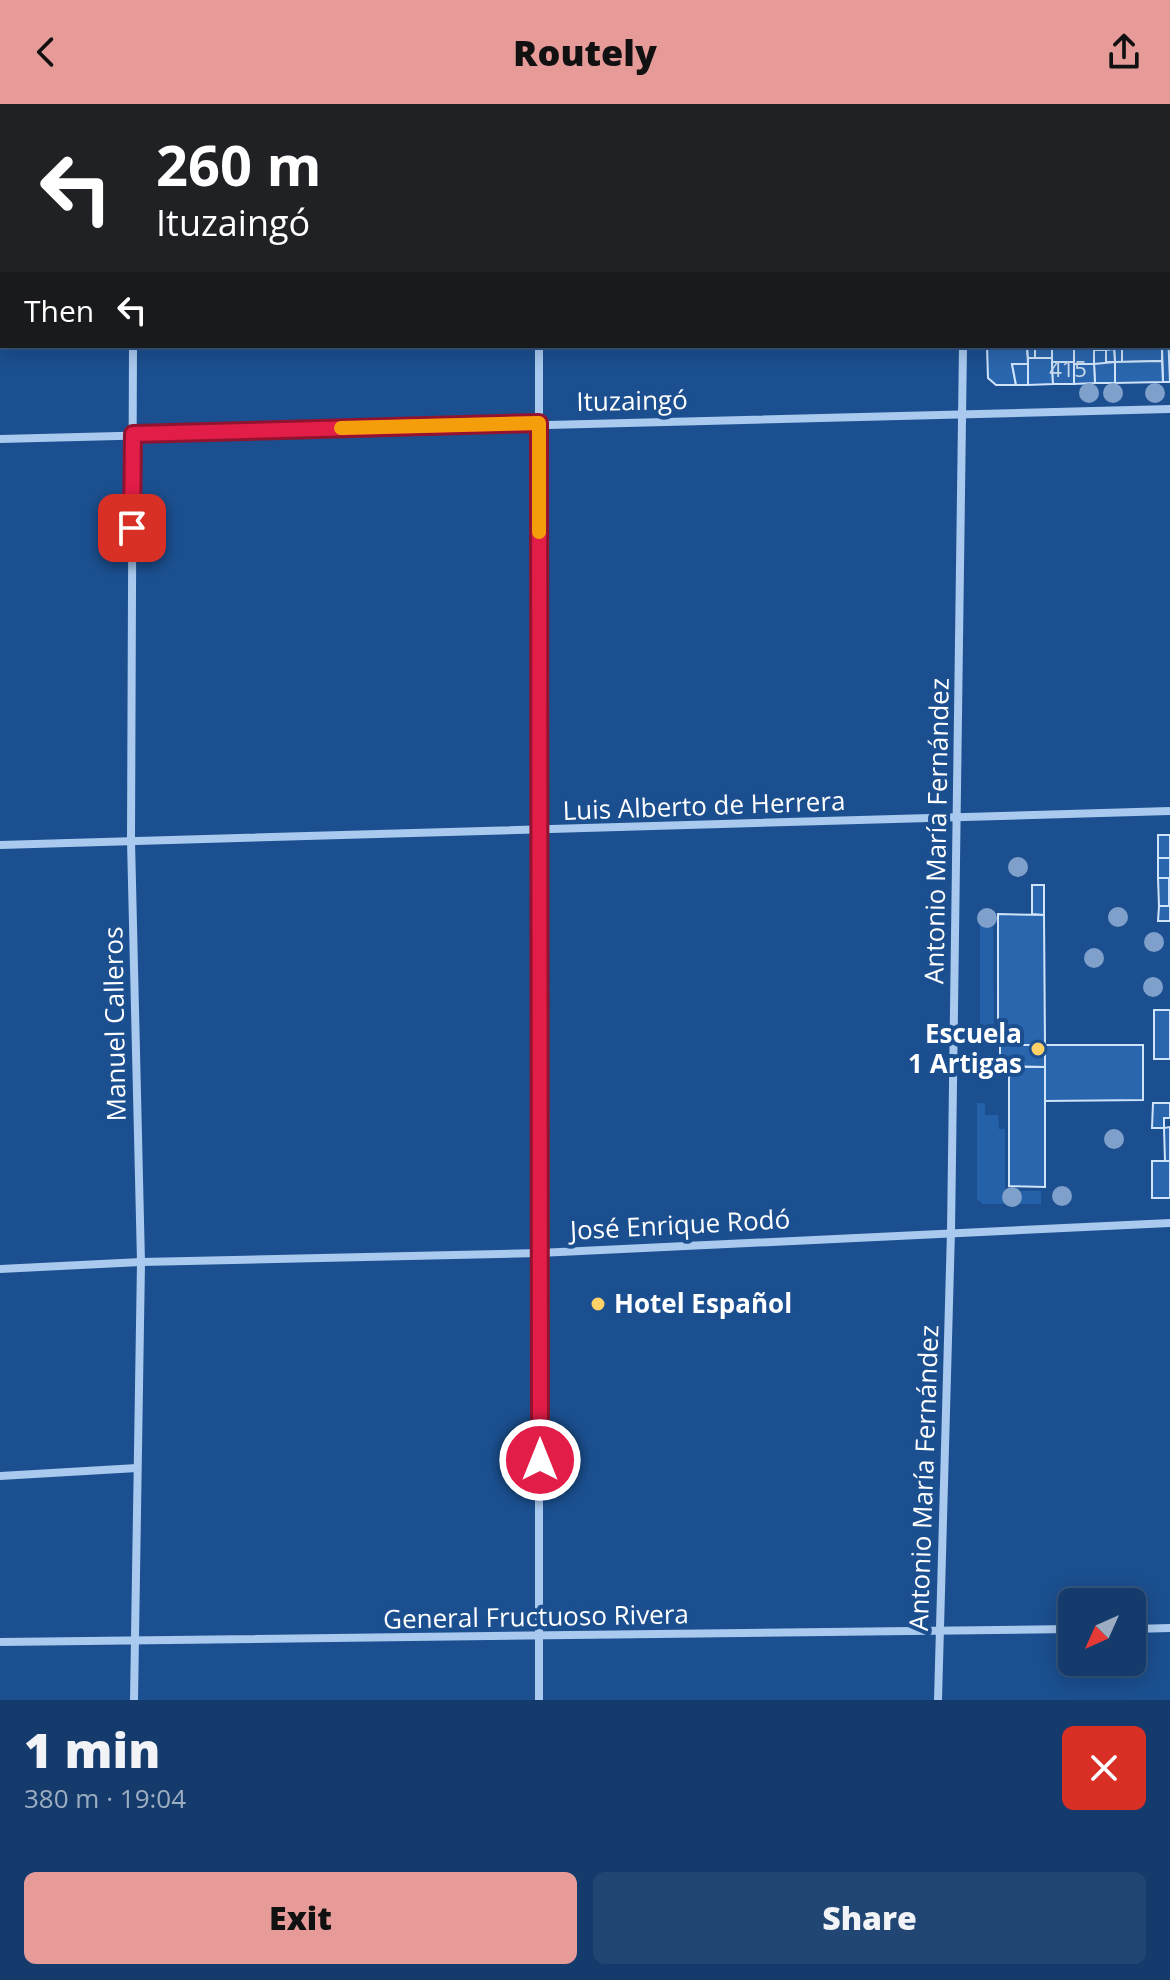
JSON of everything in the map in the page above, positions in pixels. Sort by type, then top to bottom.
[{"type":"street","name":"Manuel Calleros","points":[[133,348],[131,841],[141,1262],[134,1700]]},
{"type":"street","points":[[539,348],[539,1700]]},
{"type":"street","name":"Antonio María Fernández","points":[[938,1700],[951,1231],[963,348]]},
{"type":"street","name":"Ituzaingó","points":[[0,439],[1170,409]]},
{"type":"street","name":"Luis Alberto de Herrera","points":[[0,845],[1170,811]]},
{"type":"street","name":"José Enrique Rodó","points":[[0,1269],[141,1262],[539,1253],[951,1231],[1170,1223]]},
{"type":"street","points":[[0,1476],[137,1468]]},
{"type":"street","points":[[1146,1629],[1170,1628]]},
{"type":"street","name":"General Fructuoso Rivera","points":[[0,1642],[540,1638],[1058,1629]]},
{"type":"shaded area","points":[[980,912],[993,912],[994,1046],[980,1046]]},
{"type":"shaded area","points":[[977,1103],[985,1103],[985,1115],[998,1115],[999,1129],[1005,1129],[1005,1191],[1041,1191],[1041,1204],[983,1204],[977,1199]]},
{"type":"building","points":[[987,348],[1027,348],[1028,364],[1012,364],[1016,385],[996,385],[988,378]]},
{"type":"building","points":[[1027,348],[1035,348],[1035,358],[1028,358]]},
{"type":"building","points":[[1035,348],[1052,348],[1052,358],[1035,358]]},
{"type":"building","points":[[1052,348],[1074,348],[1074,362],[1052,362]]},
{"type":"building","points":[[1074,348],[1094,348],[1094,364],[1074,364]]},
{"type":"building","points":[[1114,348],[1122,348],[1122,362],[1115,362]]},
{"type":"building","points":[[1122,348],[1162,348],[1162,361],[1122,362]]},
{"type":"building","points":[[1162,348],[1169,348],[1170,382],[1163,382]]},
{"type":"building","points":[[1114,349],[1115,362],[1106,362],[1106,350]]},
{"type":"building","points":[[1094,350],[1106,350],[1106,364],[1094,364]]},
{"type":"building","points":[[1028,358],[1052,358],[1053,384],[1028,385]]},
{"type":"building","points":[[1162,361],[1163,382],[1115,383],[1115,362]]},
{"type":"building","points":[[1052,362],[1074,362],[1074,384],[1053,384]]},
{"type":"building","points":[[1115,362],[1115,383],[1095,383],[1094,364]]},
{"type":"building","points":[[1012,364],[1028,364],[1028,385],[1016,385]]},
{"type":"building","points":[[1074,364],[1094,364],[1095,383],[1074,384]]},
{"type":"building","points":[[1158,835],[1170,835],[1170,858],[1158,858]]},
{"type":"building","points":[[1158,858],[1170,858],[1170,878],[1158,878]]},
{"type":"building","points":[[1158,878],[1169,878],[1169,906],[1159,906]]},
{"type":"building","points":[[1032,885],[1044,885],[1044,915],[1032,914]]},
{"type":"building","points":[[1159,906],[1170,906],[1170,921],[1158,921]]},
{"type":"building","points":[[998,914],[1044,915],[1045,1045],[998,1045]]},
{"type":"building","points":[[1154,1010],[1170,1010],[1170,1059],[1154,1059]]},
{"type":"building","points":[[1000,1045],[1045,1045],[1045,1067],[1000,1066]]},
{"type":"building","points":[[1045,1045],[1143,1045],[1143,1100],[1045,1101]]},
{"type":"building","points":[[1009,1067],[1045,1067],[1045,1187],[1009,1186]]},
{"type":"building","points":[[1153,1103],[1170,1103],[1170,1118],[1164,1118],[1164,1128],[1152,1128]]},
{"type":"building","points":[[1170,1127],[1170,1161],[1165,1161],[1164,1128]]},
{"type":"building","points":[[1152,1161],[1170,1161],[1170,1198],[1152,1198]]},
{"type":"slow traffic","points":[[341,428],[539,423],[539,532]]},
{"type":"place","name":"Escuela 1 Artigas","points":[[1038,1049]]},
{"type":"place","name":"Hotel Español","points":[[598,1304]]},
{"type":"route","points":[[132,528],[133,434],[539,423],[540,1460]]}]
